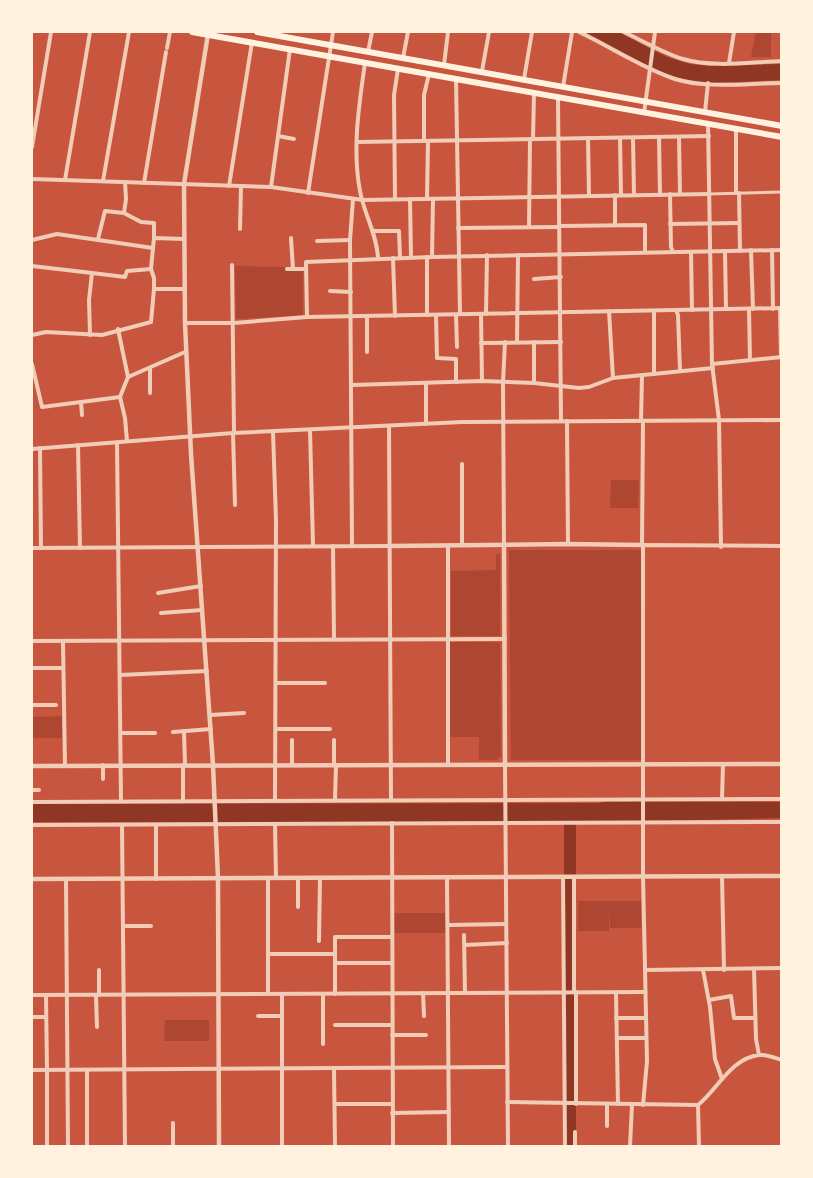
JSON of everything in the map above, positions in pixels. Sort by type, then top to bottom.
[{"type":"main road","points":[[192,32],[209,33],[782,137]]},
{"type":"main road","points":[[257,32],[782,126]]},
{"type":"street","points":[[32,147],[51,32]]},
{"type":"street","points":[[65,180],[90,32]]},
{"type":"street","points":[[103,181],[129,32]]},
{"type":"street","points":[[144,183],[170,32]]},
{"type":"street","points":[[308,193],[333,32]]},
{"type":"street","points":[[368,52],[372,32]]},
{"type":"street","points":[[403,58],[408,32]]},
{"type":"street","points":[[444,65],[448,32]]},
{"type":"street","points":[[482,71],[489,32]]},
{"type":"street","points":[[524,79],[532,32]]},
{"type":"street","points":[[563,88],[572,32]]},
{"type":"street","points":[[579,32],[674,78],[708,83],[782,83]]},
{"type":"street","points":[[624,32],[652,47],[685,60],[729,63],[782,61]]},
{"type":"street","points":[[644,113],[655,32]]},
{"type":"street","points":[[729,63],[734,32]]},
{"type":"street","points":[[209,33],[184,184],[185,352],[211,729],[218,878],[219,1146]]},
{"type":"street","points":[[229,186],[252,42]]},
{"type":"street","points":[[271,187],[290,49]]},
{"type":"street","points":[[365,63],[356,125],[360,192],[377,245],[378,258]]},
{"type":"street","points":[[395,200],[394,95],[398,69]]},
{"type":"street","points":[[429,74],[424,95],[432,256]]},
{"type":"street","points":[[456,79],[459,228],[457,346]]},
{"type":"street","points":[[705,112],[708,83]]},
{"type":"street","points":[[529,227],[534,93]]},
{"type":"street","points":[[558,97],[561,342],[568,544]]},
{"type":"street","points":[[708,122],[711,309],[713,366],[719,420],[721,547]]},
{"type":"street","points":[[736,128],[740,250]]},
{"type":"street","points":[[278,136],[294,139]]},
{"type":"street","points":[[357,142],[709,136]]},
{"type":"street","points":[[659,137],[660,195]]},
{"type":"street","points":[[679,137],[680,194]]},
{"type":"street","points":[[588,138],[589,196]]},
{"type":"street","points":[[620,138],[621,195]]},
{"type":"street","points":[[633,138],[634,195]]},
{"type":"street","points":[[32,179],[271,187],[363,200],[782,192]]},
{"type":"street","points":[[124,213],[125,182]]},
{"type":"street","points":[[240,229],[241,186]]},
{"type":"street","points":[[670,194],[670,247],[673,252]]},
{"type":"street","points":[[615,195],[615,225]]},
{"type":"street","points":[[352,546],[350,240],[353,199]]},
{"type":"street","points":[[410,199],[411,257]]},
{"type":"street","points":[[32,335],[46,332],[102,335],[151,322],[154,288],[151,269],[154,223],[141,222],[124,213],[105,211],[98,239]]},
{"type":"street","points":[[670,224],[739,223]]},
{"type":"street","points":[[459,228],[645,225],[645,252]]},
{"type":"street","points":[[373,231],[399,231],[400,257]]},
{"type":"street","points":[[32,240],[57,234],[153,248]]},
{"type":"street","points":[[153,238],[185,240]]},
{"type":"street","points":[[291,238],[290,269],[306,268]]},
{"type":"street","points":[[317,241],[350,240]]},
{"type":"street","points":[[750,360],[751,250]]},
{"type":"street","points":[[772,250],[773,309]]},
{"type":"street","points":[[307,318],[306,262],[432,256],[782,250]]},
{"type":"street","points":[[724,251],[726,309]]},
{"type":"street","points":[[691,252],[692,310]]},
{"type":"street","points":[[482,381],[481,343],[487,255]]},
{"type":"street","points":[[517,342],[518,255]]},
{"type":"street","points":[[427,257],[428,315]]},
{"type":"street","points":[[393,258],[395,316]]},
{"type":"street","points":[[232,265],[235,505]]},
{"type":"street","points":[[32,266],[125,277],[127,271],[151,269]]},
{"type":"street","points":[[90,335],[89,300],[92,273]]},
{"type":"street","points":[[534,279],[561,278]]},
{"type":"street","points":[[154,288],[185,289]]},
{"type":"street","points":[[330,291],[351,292]]},
{"type":"street","points":[[185,323],[352,316],[781,308],[781,357],[680,372],[613,378],[589,387],[579,388],[482,381],[352,385]]},
{"type":"street","points":[[676,310],[680,372]]},
{"type":"street","points":[[609,311],[613,378]]},
{"type":"street","points":[[654,311],[654,374]]},
{"type":"street","points":[[436,315],[437,358],[456,359],[456,382]]},
{"type":"street","points":[[367,316],[368,352]]},
{"type":"street","points":[[118,329],[128,377],[120,396],[127,441]]},
{"type":"street","points":[[505,342],[503,421],[508,1146]]},
{"type":"street","points":[[534,342],[534,383]]},
{"type":"street","points":[[481,343],[561,342]]},
{"type":"street","points":[[128,377],[185,352]]},
{"type":"street","points":[[32,364],[42,407],[120,396]]},
{"type":"street","points":[[150,368],[150,393]]},
{"type":"street","points":[[642,375],[643,876],[647,1060],[643,1105]]},
{"type":"street","points":[[426,383],[426,424]]},
{"type":"street","points":[[81,402],[82,415]]},
{"type":"street","points":[[32,448],[233,433],[503,421],[782,420]]},
{"type":"street","points":[[389,426],[391,800]]},
{"type":"street","points":[[310,430],[313,546]]},
{"type":"street","points":[[273,432],[276,546],[275,801]]},
{"type":"street","points":[[117,443],[121,801]]},
{"type":"street","points":[[78,445],[80,548]]},
{"type":"street","points":[[40,448],[41,548]]},
{"type":"street","points":[[462,464],[462,546]]},
{"type":"street","points":[[32,548],[568,544],[782,546]]},
{"type":"street","points":[[333,546],[334,639]]},
{"type":"street","points":[[448,546],[448,764]]},
{"type":"street","points":[[158,592],[201,586]]},
{"type":"street","points":[[161,613],[202,610]]},
{"type":"street","points":[[32,641],[505,639]]},
{"type":"street","points":[[63,641],[65,766]]},
{"type":"street","points":[[32,668],[63,668]]},
{"type":"street","points":[[120,675],[207,671]]},
{"type":"street","points":[[276,683],[326,683]]},
{"type":"street","points":[[32,705],[56,705]]},
{"type":"street","points":[[210,715],[244,713]]},
{"type":"street","points":[[174,732],[211,729]]},
{"type":"street","points":[[276,729],[330,729]]},
{"type":"street","points":[[183,801],[184,731]]},
{"type":"street","points":[[121,733],[155,733]]},
{"type":"street","points":[[292,740],[292,765]]},
{"type":"street","points":[[334,740],[335,800]]},
{"type":"street","points":[[722,799],[723,764]]},
{"type":"street","points":[[32,766],[782,764]]},
{"type":"street","points":[[103,765],[103,779]]},
{"type":"street","points":[[32,790],[39,790]]},
{"type":"street","points":[[32,802],[782,799]]},
{"type":"street","points":[[32,825],[782,822]]},
{"type":"street","points":[[392,823],[393,1146]]},
{"type":"street","points":[[275,824],[276,878]]},
{"type":"street","points":[[156,825],[156,879]]},
{"type":"street","points":[[122,826],[125,1146]]},
{"type":"street","points":[[722,876],[724,969]]},
{"type":"street","points":[[32,879],[782,876]]},
{"type":"street","points":[[447,877],[449,1146]]},
{"type":"street","points":[[565,1146],[564,992],[569,877]]},
{"type":"street","points":[[569,877],[576,1104]]},
{"type":"street","points":[[268,878],[268,994]]},
{"type":"street","points":[[298,878],[298,907]]},
{"type":"street","points":[[319,941],[320,878]]},
{"type":"street","points":[[66,879],[68,1146]]},
{"type":"street","points":[[448,925],[506,924]]},
{"type":"street","points":[[123,926],[151,926]]},
{"type":"street","points":[[464,935],[465,993]]},
{"type":"street","points":[[335,994],[335,937],[391,937]]},
{"type":"street","points":[[465,945],[507,943]]},
{"type":"street","points":[[268,954],[335,954]]},
{"type":"street","points":[[335,963],[392,963]]},
{"type":"street","points":[[645,970],[782,968]]},
{"type":"street","points":[[754,969],[756,1039],[759,1055]]},
{"type":"street","points":[[97,1027],[99,970]]},
{"type":"street","points":[[703,970],[709,1000],[715,1059],[722,1079]]},
{"type":"street","points":[[32,995],[645,992]]},
{"type":"street","points":[[423,993],[424,1016]]},
{"type":"street","points":[[616,993],[618,1104]]},
{"type":"street","points":[[282,994],[282,1146]]},
{"type":"street","points":[[323,994],[323,1044]]},
{"type":"street","points":[[46,995],[47,1146]]},
{"type":"street","points":[[709,1000],[731,996],[734,1018],[755,1018]]},
{"type":"street","points":[[258,1016],[282,1016]]},
{"type":"street","points":[[32,1017],[46,1017]]},
{"type":"street","points":[[616,1018],[645,1018]]},
{"type":"street","points":[[335,1025],[392,1025]]},
{"type":"street","points":[[392,1035],[426,1035]]},
{"type":"street","points":[[617,1038],[645,1038]]},
{"type":"street","points":[[507,1102],[698,1105],[737,1066],[759,1055],[782,1060]]},
{"type":"street","points":[[32,1070],[507,1067]]},
{"type":"street","points":[[334,1069],[335,1146]]},
{"type":"street","points":[[87,1070],[87,1146]]},
{"type":"street","points":[[335,1104],[392,1104]]},
{"type":"street","points":[[607,1104],[607,1126]]},
{"type":"street","points":[[630,1146],[632,1105]]},
{"type":"street","points":[[698,1105],[699,1146]]},
{"type":"street","points":[[392,1113],[449,1112]]},
{"type":"street","points":[[173,1123],[173,1146]]},
{"type":"street","points":[[575,1132],[575,1146]]},
{"type":"shaded area","points":[[585,32],[618,32],[667,57],[690,64],[710,66],[781,64],[781,80],[717,82],[680,78],[644,63]]},
{"type":"shaded area","points":[[756,32],[771,32],[771,57],[751,57]]},
{"type":"shaded area","points":[[235,266],[286,267],[286,271],[303,271],[303,315],[236,319]]},
{"type":"shaded area","points":[[611,480],[639,480],[638,508],[610,508]]},
{"type":"shaded area","points":[[509,550],[641,550],[641,760],[511,760]]},
{"type":"shaded area","points":[[496,554],[500,554],[500,636],[451,636],[451,571],[496,570]]},
{"type":"shaded area","points":[[449,642],[498,642],[500,644],[501,756],[497,760],[479,760],[479,737],[449,737]]},
{"type":"shaded area","points":[[62,716],[62,738],[32,738],[32,717]]},
{"type":"shaded area","points":[[606,801],[781,802],[782,818],[614,822],[32,822],[32,804],[599,803]]},
{"type":"shaded area","points":[[578,901],[641,901],[641,928],[610,928],[609,903],[609,931],[578,931]]},
{"type":"shaded area","points":[[394,913],[446,913],[446,933],[394,933]]},
{"type":"shaded area","points":[[165,1020],[209,1020],[209,1041],[164,1041]]},
{"type":"waterway","points":[[570,811],[570,1146]]}]
